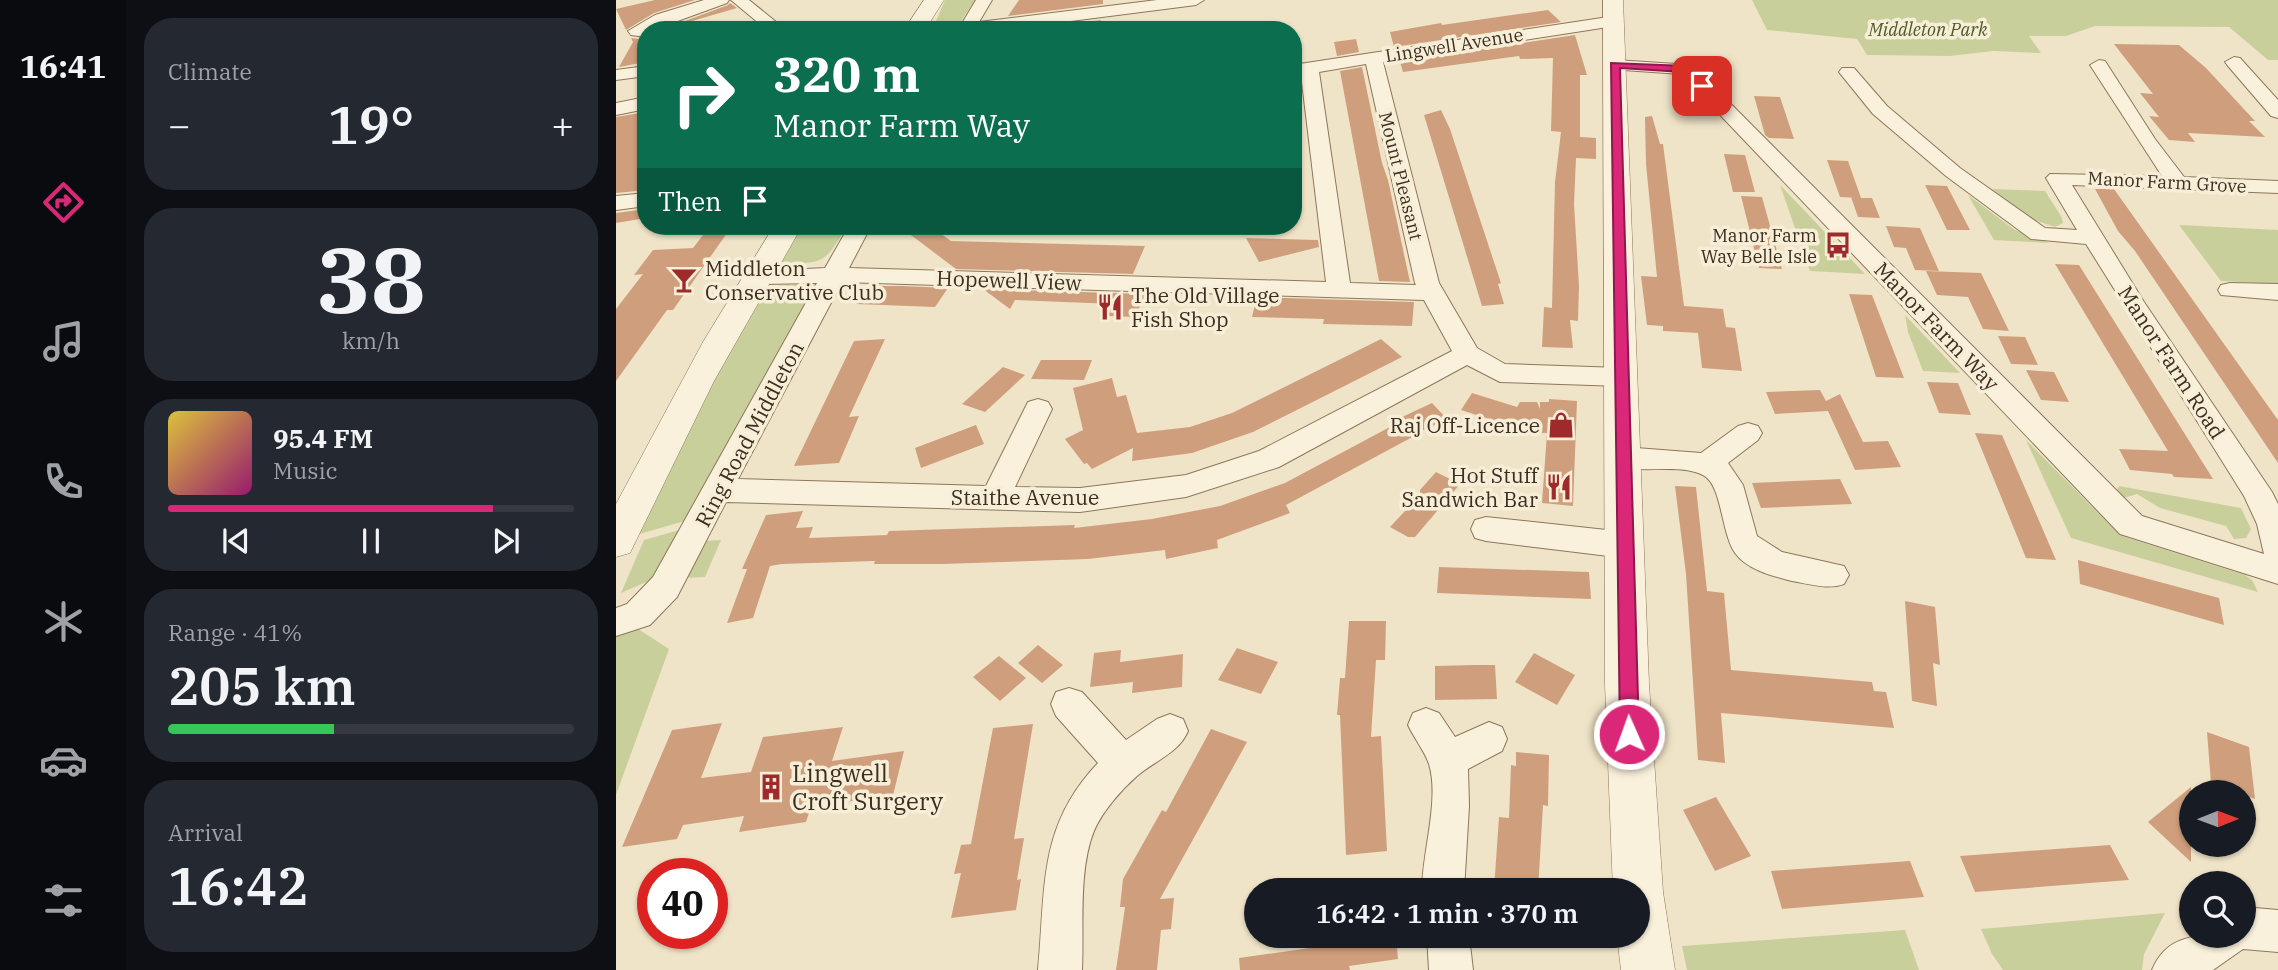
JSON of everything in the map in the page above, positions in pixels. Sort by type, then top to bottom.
[{"type":"street","points":[[657,21],[721,0]]},
{"type":"street","points":[[739,0],[766,21]]},
{"type":"street","points":[[920,21],[934,0]]},
{"type":"street","points":[[971,21],[984,0]]},
{"type":"street","points":[[1026,21],[1196,0]]},
{"type":"street","points":[[1614,11],[1627,684],[1637,878]]},
{"type":"street","name":"Lingwell Avenue","points":[[1302,68],[1373,58],[1614,11]]},
{"type":"street","name":"Mount Pleasant","points":[[1373,58],[1396,161],[1431,293],[1467,354]]},
{"type":"street","points":[[2234,62],[2278,112]]},
{"type":"street","name":"Manor Farm Way","points":[[1615,65],[1686,69],[2131,524],[2278,571]]},
{"type":"street","points":[[2099,65],[2147,141],[2178,183]]},
{"type":"street","points":[[616,75],[637,72]]},
{"type":"street","points":[[1848,72],[1880,110],[1953,172],[2039,234],[2092,239]]},
{"type":"street","points":[[1302,74],[1339,291]]},
{"type":"street","points":[[616,109],[637,105]]},
{"type":"street","name":"Manor Farm Grove","points":[[2057,178],[2278,187]]},
{"type":"street","name":"Manor Farm Road","points":[[2057,178],[2092,239],[2257,492],[2272,524],[2278,550]]},
{"type":"street","points":[[616,203],[637,200]]},
{"type":"street","points":[[616,542],[650,472],[756,277],[782,235]]},
{"type":"street","name":"Ring Road Middleton","points":[[616,622],[638,615],[665,587],[855,235]]},
{"type":"street","name":"Hopewell View","points":[[756,277],[834,275],[1431,293]]},
{"type":"street","points":[[2230,290],[2278,292]]},
{"type":"street","points":[[1467,354],[1500,373],[1621,377]]},
{"type":"street","name":"Staithe Avenue","points":[[719,490],[1080,500],[1186,486],[1269,459],[1467,354]]},
{"type":"street","points":[[994,499],[1038,409]]},
{"type":"street","points":[[1706,464],[1748,433]]},
{"type":"street","points":[[1623,458],[1706,464],[1714,467],[1726,478],[1740,536],[1754,553],[1776,562],[1833,575]]},
{"type":"street","points":[[1486,529],[1625,545]]},
{"type":"street","points":[[1069,705],[1123,764]]},
{"type":"street","points":[[1426,724],[1447,760],[1449,817],[1444,844],[1443,878]]},
{"type":"street","points":[[1060,970],[1069,851],[1078,821],[1100,789],[1123,764],[1170,731]]},
{"type":"street","points":[[1447,760],[1489,739]]},
{"type":"street","points":[[2256,929],[2278,932]]},
{"type":"street","points":[[1449,948],[1451,970]]},
{"type":"street","points":[[1645,948],[1648,970]]},
{"type":"street","points":[[2174,970],[2208,948]]},
{"type":"green space","points":[[945,0],[975,0],[961,21],[936,21]]},
{"type":"green space","name":"Middleton Park","points":[[1752,0],[2278,0],[2278,60],[2268,60],[2229,27],[2095,26],[2066,36],[2029,36],[2041,53],[1993,51],[1950,56],[1867,55],[1857,39],[1767,30]]},
{"type":"green space","points":[[1780,185],[1865,274],[1810,271]]},
{"type":"green space","points":[[1992,189],[2045,191],[2063,223],[2055,227],[2028,218]]},
{"type":"green space","points":[[1968,195],[2015,230],[2049,243],[1994,240]]},
{"type":"green space","points":[[2179,225],[2278,230],[2278,284],[2221,281]]},
{"type":"green space","points":[[790,235],[841,235],[820,260],[777,264],[775,259]]},
{"type":"green space","points":[[780,285],[814,285],[818,288],[695,518],[636,535],[697,409],[761,293]]},
{"type":"green space","points":[[1905,315],[1960,373],[1923,371],[1908,332]]},
{"type":"green space","points":[[2026,440],[2125,537],[2245,575],[2252,580],[2258,592],[2071,538]]},
{"type":"green space","points":[[2119,486],[2241,508],[2251,529],[2246,538],[2234,539],[2226,526],[2160,508],[2137,494],[2124,498],[2117,490]]},
{"type":"green space","points":[[690,527],[653,579],[621,593],[644,540]]},
{"type":"green space","points":[[721,540],[705,577],[683,578],[704,541]]},
{"type":"green space","points":[[635,627],[669,649],[616,795],[616,630]]},
{"type":"green space","points":[[2165,913],[2144,954],[2142,970],[2003,970],[1992,954],[1981,929]]},
{"type":"green space","points":[[1905,930],[1919,970],[1687,970],[1682,946]]},
{"type":"building","points":[[655,0],[695,0],[654,13],[626,30],[616,9]]},
{"type":"building","points":[[1019,0],[1103,0],[1103,4],[1008,16]]},
{"type":"building","points":[[730,3],[737,8],[685,21]]},
{"type":"building","points":[[1548,10],[1561,22],[1394,47],[1390,32],[1441,23],[1442,25]]},
{"type":"building","points":[[1575,35],[1587,75],[1580,75],[1580,137],[1596,138],[1596,159],[1576,158],[1574,204],[1579,286],[1578,321],[1570,320],[1573,348],[1542,347],[1544,307],[1552,308],[1555,182],[1561,132],[1551,131],[1553,58],[1520,59],[1519,56],[1403,72],[1400,62]]},
{"type":"building","points":[[631,38],[637,39],[637,64],[619,67],[633,42]]},
{"type":"building","points":[[1356,39],[1359,52],[1337,56],[1334,42]]},
{"type":"building","points":[[2114,44],[2179,45],[2206,68],[2255,121],[2249,121],[2265,137],[2188,133],[2195,142],[2169,140],[2149,116],[2159,117],[2140,93],[2153,94]]},
{"type":"building","points":[[1362,67],[1410,282],[1379,281],[1340,71]]},
{"type":"building","points":[[1754,96],[1780,97],[1794,139],[1769,138],[1765,135]]},
{"type":"building","points":[[1441,110],[1450,129],[1501,283],[1498,284],[1504,304],[1482,306],[1424,115]]},
{"type":"building","points":[[637,114],[637,191],[616,193],[616,117]]},
{"type":"building","points":[[1652,116],[1660,144],[1663,144],[1684,306],[1723,309],[1726,327],[1735,328],[1742,371],[1702,368],[1698,333],[1663,331],[1663,326],[1647,325],[1641,276],[1657,277],[1646,164],[1645,117]]},
{"type":"building","points":[[1724,154],[1745,155],[1755,192],[1733,192]]},
{"type":"building","points":[[1827,160],[1848,161],[1861,198],[1872,198],[1880,218],[1858,217],[1851,198],[1840,197]]},
{"type":"building","points":[[1925,185],[1947,186],[1970,230],[1947,230]]},
{"type":"building","points":[[2095,189],[2114,189],[2278,420],[2278,463],[2135,251],[2118,231]]},
{"type":"building","points":[[1741,196],[1762,197],[1782,269],[1759,268]]},
{"type":"building","points":[[637,210],[637,220],[616,223],[616,213]]},
{"type":"building","points":[[1886,226],[1920,228],[1939,271],[1915,270],[1906,248],[1894,247]]},
{"type":"building","points":[[703,235],[726,235],[673,310],[667,310],[616,381],[616,309],[643,274],[634,275],[653,250],[693,248]]},
{"type":"building","points":[[911,235],[943,235],[951,241],[1145,246],[1133,274],[956,269]]},
{"type":"building","points":[[1246,238],[1318,240],[1319,247],[1259,262]]},
{"type":"building","points":[[2055,264],[2079,265],[2213,479],[2174,477],[2172,474],[2130,470],[2119,449],[2168,451]]},
{"type":"building","points":[[1926,271],[1981,273],[2009,331],[1983,329],[1968,297],[1937,295]]},
{"type":"building","points":[[870,286],[948,288],[935,307],[856,304]]},
{"type":"building","points":[[983,289],[1146,294],[1135,317],[1108,316],[1113,304],[1015,300],[1010,309]]},
{"type":"building","points":[[1849,294],[1872,295],[1904,378],[1876,377]]},
{"type":"building","points":[[1257,297],[1414,302],[1412,326],[1323,324],[1324,319],[1252,317]]},
{"type":"building","points":[[1998,336],[2025,337],[2038,365],[2011,364]]},
{"type":"building","points":[[885,339],[849,417],[859,416],[839,463],[794,466],[854,341]]},
{"type":"building","points":[[1381,339],[1402,357],[1253,432],[1192,453],[1132,461],[1133,448],[1092,469],[1087,463],[1084,464],[1065,439],[1083,430],[1073,388],[1112,378],[1117,397],[1126,395],[1137,433],[1190,427],[1232,413]]},
{"type":"building","points":[[1041,360],[1092,360],[1084,380],[1031,379]]},
{"type":"building","points":[[1003,367],[1025,375],[985,412],[962,404]]},
{"type":"building","points":[[2026,370],[2054,372],[2069,402],[2041,400]]},
{"type":"building","points":[[1927,382],[1958,383],[1971,415],[1939,413]]},
{"type":"building","points":[[1820,390],[1826,401],[1840,394],[1863,442],[1888,441],[1901,467],[1855,470],[1828,411],[1775,414],[1766,392]]},
{"type":"building","points":[[1472,393],[1517,407],[1520,402],[1537,402],[1540,409],[1540,402],[1549,402],[1549,399],[1577,401],[1573,506],[1542,503],[1547,433],[1505,432],[1508,425],[1461,410]]},
{"type":"building","points":[[1432,403],[1447,419],[1417,433],[1402,417]]},
{"type":"building","points":[[1403,420],[1418,434],[1286,505],[1290,513],[1217,540],[1218,548],[1166,559],[1165,550],[1088,559],[943,564],[874,564],[875,561],[782,564],[770,566],[753,618],[727,623],[747,569],[742,569],[766,515],[803,511],[796,528],[813,527],[809,538],[887,535],[889,531],[1075,525],[1074,528],[1152,519],[1220,506],[1285,483]]},
{"type":"building","points":[[976,425],[984,444],[921,468],[915,448]]},
{"type":"building","points":[[1975,433],[2002,435],[2056,560],[2026,558]]},
{"type":"building","points":[[1436,472],[1460,484],[1415,537],[1408,537],[1390,527],[1420,495],[1420,490]]},
{"type":"building","points":[[1840,479],[1852,504],[1761,508],[1752,483]]},
{"type":"building","points":[[1675,486],[1696,487],[1707,591],[1724,593],[1731,670],[1872,682],[1874,691],[1886,692],[1894,728],[1721,713],[1725,763],[1698,760],[1686,574]]},
{"type":"building","points":[[2078,560],[2219,598],[2224,625],[2080,584]]},
{"type":"building","points":[[1439,567],[1589,572],[1591,599],[1437,593]]},
{"type":"building","points":[[1905,601],[1935,607],[1940,665],[1933,663],[1937,706],[1912,701]]},
{"type":"building","points":[[1349,621],[1386,621],[1385,660],[1376,660],[1371,737],[1381,736],[1387,851],[1346,855],[1340,715],[1337,715],[1340,678],[1345,678]]},
{"type":"building","points":[[1038,645],[1063,665],[1042,683],[1018,663]]},
{"type":"building","points":[[1237,648],[1278,662],[1261,694],[1218,680]]},
{"type":"building","points":[[1121,650],[1120,662],[1183,654],[1182,687],[1132,693],[1133,682],[1090,687],[1094,653]]},
{"type":"building","points":[[1534,653],[1575,675],[1557,705],[1515,682]]},
{"type":"building","points":[[999,656],[1026,678],[1000,701],[973,677]]},
{"type":"building","points":[[1495,665],[1497,699],[1435,700],[1435,666]]},
{"type":"building","name":"Lingwell Croft Surgery","points":[[722,723],[701,778],[751,772],[763,737],[843,727],[832,761],[904,751],[893,795],[811,807],[806,822],[739,832],[744,816],[683,825],[677,839],[622,847],[672,730]]},
{"type":"building","points":[[1033,724],[1014,839],[1024,838],[1017,880],[1021,879],[1016,910],[951,918],[961,873],[954,874],[961,845],[971,844],[993,728]]},
{"type":"building","points":[[1211,729],[1247,742],[1160,899],[1174,898],[1171,929],[1161,930],[1157,970],[1116,970],[1125,907],[1120,907],[1123,879],[1162,810],[1166,812]]},
{"type":"building","points":[[2207,732],[2249,747],[2253,780],[2211,780]]},
{"type":"building","points":[[1516,752],[1549,755],[1548,806],[1543,805],[1539,878],[1495,878],[1499,817],[1509,818],[1511,765],[1516,766]]},
{"type":"building","points":[[1716,797],[1751,856],[1715,871],[1683,810]]},
{"type":"building","points":[[2179,797],[2179,851],[2148,822]]},
{"type":"building","points":[[2110,845],[2129,880],[1975,892],[1960,856]]},
{"type":"building","points":[[1910,861],[1924,897],[1782,909],[1771,871]]},
{"type":"building","points":[[1310,948],[1397,948],[1398,959],[1349,966],[1350,970],[1240,970],[1239,958]]},
{"type":"place","name":"Manor Farm Way Belle Isle","points":[[1838,245]]},
{"type":"place","name":"Middleton Conservative Club","points":[[684,280]]},
{"type":"place","name":"The Old Village Fish Shop","points":[[1110,307]]},
{"type":"place","name":"Raj Off-Licence","points":[[1561,425]]},
{"type":"place","name":"Hot Stuff Sandwich Bar","points":[[1559,487]]},
{"type":"place","name":"Lingwell Croft Surgery","points":[[771,787]]},
{"type":"route","points":[[1629,734],[1615,65],[1686,69],[1702,86]]}]
